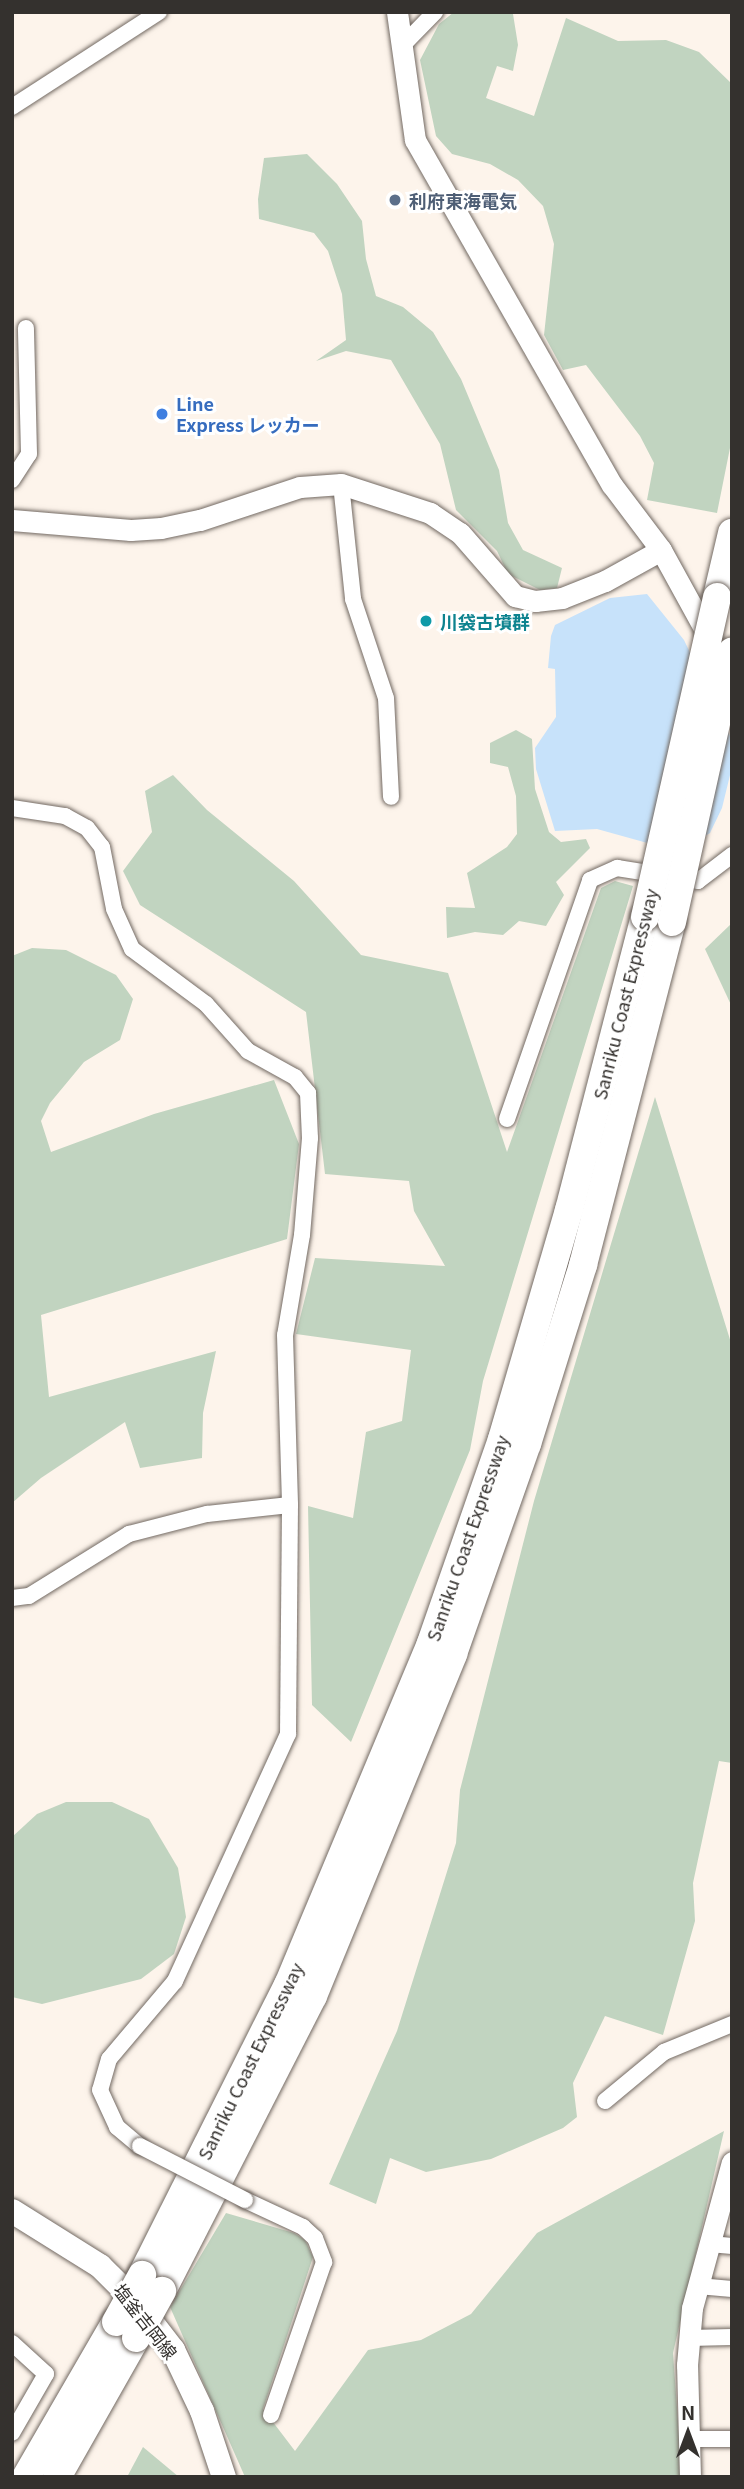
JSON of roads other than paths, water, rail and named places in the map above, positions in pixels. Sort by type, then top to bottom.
[{"type":"highway","name":"Sanriku Coast Expressway","points":[[659,919],[717,597],[732,533]]},
{"type":"highway","name":"Sanriku Coast Expressway","points":[[57,2477],[126,2330],[152,2283],[288,1985],[431,1643],[502,1439],[659,919],[732,652]]},
{"type":"highway","name":"Sanriku Coast Expressway","points":[[26,2477],[126,2330]]},
{"type":"main road","name":"塩釜吉岡線","points":[[12,2211],[100,2266],[136,2302],[173,2350],[202,2411],[224,2477]]},
{"type":"street","points":[[12,107],[159,12]]},
{"type":"street","points":[[397,12],[415,140],[612,485],[661,550],[732,683]]},
{"type":"street","points":[[401,47],[435,12]]},
{"type":"street","points":[[12,480],[29,454],[26,327]]},
{"type":"street","points":[[12,520],[131,530],[161,528],[200,520],[300,487],[341,484],[393,498],[445,522],[524,599],[562,598],[661,550]]},
{"type":"street","points":[[341,484],[353,599],[386,698],[391,797]]},
{"type":"street","points":[[12,808],[65,816],[87,828],[102,847],[122,935],[132,949],[205,1004],[239,1044],[295,1077],[308,1093],[310,1138],[302,1235],[285,1335],[290,1505],[288,1734],[175,1981],[109,2059],[100,2091],[117,2127],[140,2146],[303,2227],[315,2238],[324,2262],[271,2415]]},
{"type":"street","points":[[507,1119],[590,880],[617,868],[698,881],[732,855]]},
{"type":"street","points":[[12,1598],[29,1596],[129,1534],[207,1514],[290,1505]]},
{"type":"street","points":[[605,2101],[664,2052],[732,2024]]},
{"type":"street","points":[[690,2477],[689,2338],[698,2287],[732,2162]]},
{"type":"street","points":[[710,2244],[732,2246]]},
{"type":"street","points":[[698,2287],[732,2289]]},
{"type":"street","points":[[689,2338],[732,2337]]},
{"type":"street","points":[[12,2343],[46,2374],[12,2433]]},
{"type":"street","points":[[689,2439],[732,2438]]},
{"type":"water","points":[[647,594],[684,640],[730,736],[732,767],[722,808],[710,833],[702,838],[651,844],[597,829],[555,831],[536,769],[535,748],[556,717],[555,669],[548,668],[551,636],[555,625],[610,598]]},
{"type":"place","name":"利府東海電気","points":[[395,200]]},
{"type":"place","name":"Line Express レッカー","points":[[162,414]]},
{"type":"place","name":"川袋古墳群","points":[[426,621]]}]
